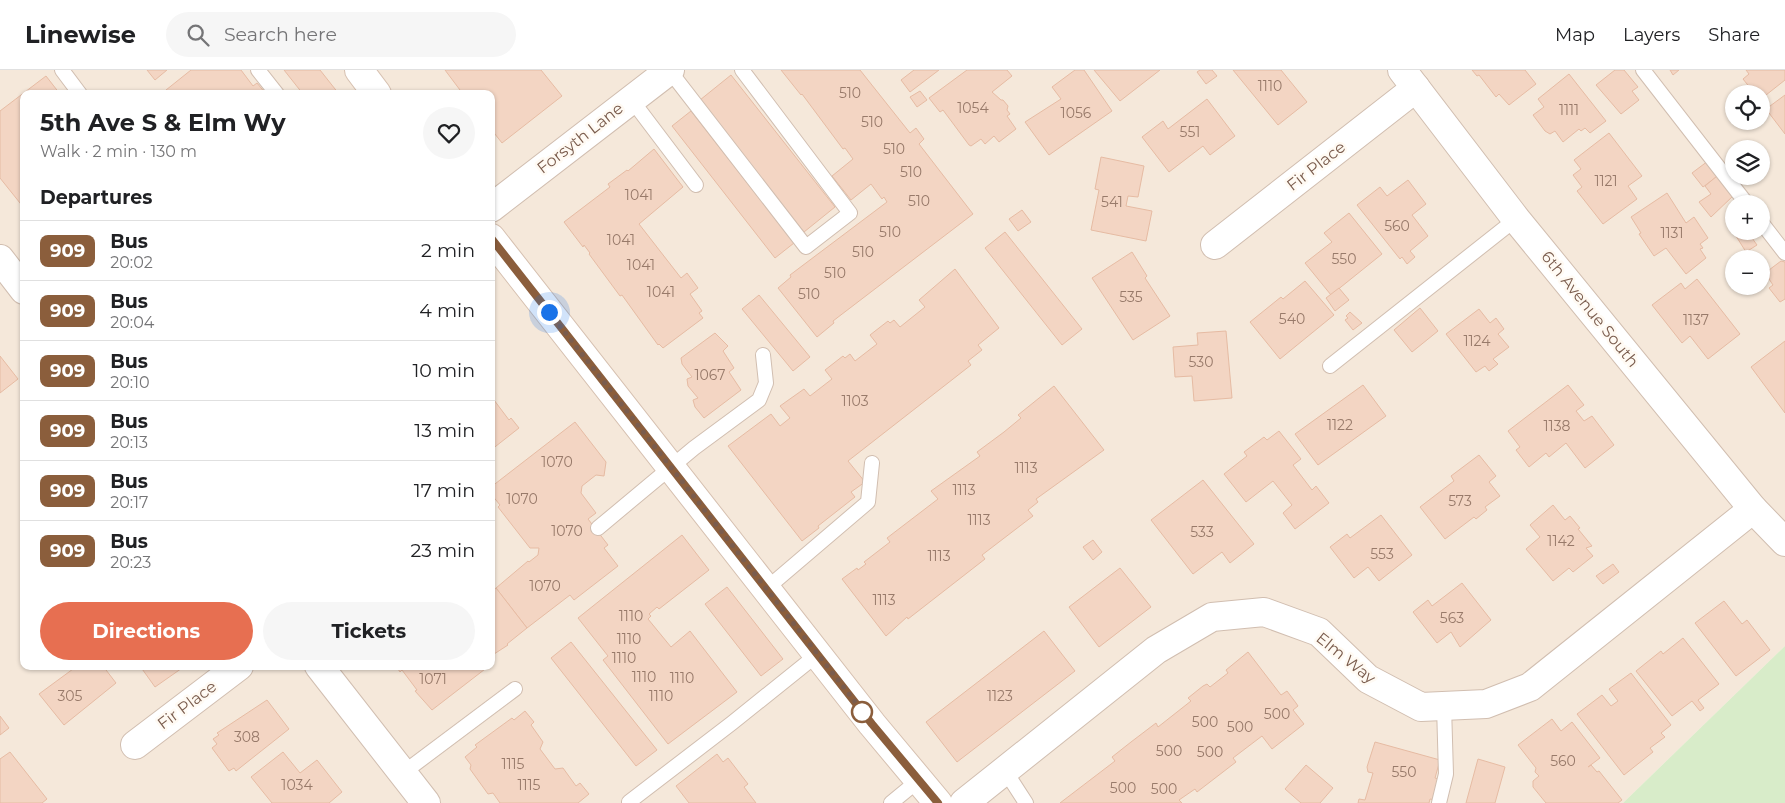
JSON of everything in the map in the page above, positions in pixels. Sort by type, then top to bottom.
[{"type":"street","points":[[359,70],[374,90]]},
{"type":"street","name":"Forsyth Lane","points":[[495,205],[670,70]]},
{"type":"street","name":"6th Avenue South","points":[[1409,79],[1516,219],[1753,509],[1785,542]]},
{"type":"street","name":"Fir Place","points":[[1215,245],[1409,79]]},
{"type":"street","points":[[495,243],[766,589],[938,803]]},
{"type":"street","points":[[0,259],[20,285]]},
{"type":"street","name":"Elm Way","points":[[964,803],[1004,769],[1156,650],[1212,617],[1264,612],[1318,632],[1368,679],[1421,707],[1486,704],[1530,687],[1753,509]]},
{"type":"street","name":"Fir Place","points":[[134,745],[234,670]]},
{"type":"street","points":[[322,670],[426,803]]},
{"type":"lane","points":[[62,70],[77,90]]},
{"type":"lane","points":[[258,70],[274,90]]},
{"type":"lane","points":[[670,70],[806,247],[850,213],[742,70]]},
{"type":"lane","points":[[1643,70],[1740,195]]},
{"type":"lane","points":[[631,99],[696,185]]},
{"type":"lane","points":[[1330,366],[1516,219]]},
{"type":"lane","points":[[1770,234],[1785,253]]},
{"type":"lane","points":[[598,528],[671,467],[759,400],[766,383],[763,355]]},
{"type":"lane","points":[[766,589],[868,502],[872,463]]},
{"type":"lane","points":[[629,802],[818,654]]},
{"type":"lane","points":[[403,773],[515,689]]},
{"type":"lane","points":[[1439,803],[1446,774],[1444,706]]},
{"type":"lane","points":[[1004,769],[1026,803]]},
{"type":"lane","points":[[891,803],[919,780]]},
{"type":"shaded area","points":[[0,70],[1785,70],[1785,646],[1623,803],[0,803]]},
{"type":"green space","points":[[1785,646],[1785,803],[1623,803]]},
{"type":"building","points":[[147,70],[167,70],[155,80]]},
{"type":"building","points":[[191,70],[241,70],[253,86],[257,83],[263,90],[166,90]]},
{"type":"building","points":[[284,70],[320,70],[336,90],[300,90]]},
{"type":"building","points":[[445,70],[541,70],[562,96],[502,143],[495,134],[495,90],[460,90]]},
{"type":"building","points":[[781,70],[860,70],[910,133],[916,128],[924,139],[919,144],[973,214],[833,321],[834,323],[817,337],[778,288],[791,277],[790,275],[887,202],[884,197],[882,199],[871,184],[851,200],[832,176],[853,159]]},
{"type":"building","points":[[914,70],[939,70],[910,92],[901,80]]},
{"type":"building","points":[[967,70],[1007,70],[1012,76],[992,92],[1008,106],[1007,110],[1010,114],[1007,116],[1016,129],[999,142],[994,136],[985,144],[981,139],[971,146],[969,145],[943,110],[940,112],[929,98]]},
{"type":"building","points":[[1075,70],[1084,70],[1112,111],[1049,155],[1025,122],[1061,99],[1052,87]]},
{"type":"building","points":[[1094,70],[1160,70],[1120,101]]},
{"type":"building","points":[[1200,70],[1212,70],[1217,76],[1206,84],[1197,72]]},
{"type":"building","points":[[1233,70],[1281,70],[1307,102],[1278,125]]},
{"type":"building","points":[[1472,70],[1525,70],[1536,84],[1509,105],[1499,94],[1496,97],[1479,75],[1477,76]]},
{"type":"building","points":[[1615,70],[1624,70],[1638,87],[1632,91],[1639,100],[1621,114],[1596,85]]},
{"type":"building","points":[[1670,70],[1679,70],[1673,75]]},
{"type":"building","points":[[1746,70],[1785,70],[1785,80],[1770,92],[1770,85],[1748,85],[1743,79],[1749,74]]},
{"type":"building","points":[[1569,74],[1606,121],[1590,133],[1585,128],[1581,131],[1579,129],[1563,142],[1555,131],[1550,134],[1545,131],[1533,115],[1544,107],[1538,99]]},
{"type":"building","points":[[731,75],[835,207],[804,232],[700,100]]},
{"type":"building","points":[[46,76],[57,90],[28,90]]},
{"type":"building","points":[[920,91],[927,100],[917,107],[910,97]]},
{"type":"building","points":[[1785,95],[1785,134],[1770,114],[1770,106]]},
{"type":"building","points":[[20,96],[20,203],[0,178],[0,111]]},
{"type":"building","points":[[1207,99],[1235,136],[1210,155],[1203,146],[1169,172],[1142,137],[1163,121],[1168,129]]},
{"type":"building","points":[[691,111],[794,243],[775,258],[672,126]]},
{"type":"building","points":[[1609,133],[1642,176],[1628,186],[1637,199],[1603,224],[1577,191],[1582,187],[1573,175],[1581,169],[1574,160]]},
{"type":"building","points":[[654,149],[683,187],[639,224],[681,278],[687,273],[698,288],[690,294],[702,311],[699,313],[703,318],[663,348],[658,345],[584,245],[583,247],[564,222],[610,187],[608,184],[628,171]]},
{"type":"building","points":[[1101,157],[1144,166],[1138,197],[1128,196],[1126,206],[1152,211],[1146,241],[1091,230],[1099,190],[1095,189]]},
{"type":"building","points":[[1708,161],[1719,175],[1703,187],[1692,173]]},
{"type":"building","points":[[1717,176],[1732,195],[1725,195],[1725,204],[1711,217],[1699,202],[1711,194],[1705,186]]},
{"type":"building","points":[[1408,180],[1426,204],[1412,215],[1428,236],[1410,251],[1415,257],[1407,264],[1402,257],[1400,259],[1357,205],[1380,187],[1387,196]]},
{"type":"building","points":[[1667,193],[1686,223],[1694,217],[1708,238],[1700,244],[1703,248],[1700,249],[1706,258],[1686,274],[1666,248],[1654,256],[1639,234],[1641,233],[1631,217]]},
{"type":"building","points":[[1022,210],[1031,222],[1018,231],[1009,219]]},
{"type":"building","points":[[1349,213],[1382,254],[1331,295],[1305,263],[1332,242],[1324,233]]},
{"type":"building","points":[[1005,232],[1082,329],[1062,345],[985,248]]},
{"type":"building","points":[[1738,240],[1753,240],[1757,245],[1749,250],[1745,250]]},
{"type":"building","points":[[1132,252],[1147,276],[1145,278],[1170,316],[1133,340],[1092,278]]},
{"type":"building","points":[[1781,261],[1785,262],[1785,299],[1780,302],[1770,289],[1773,285],[1770,280],[1770,269]]},
{"type":"building","points":[[955,269],[999,328],[978,345],[982,350],[968,361],[971,365],[848,461],[865,482],[851,492],[855,497],[802,541],[728,446],[771,414],[780,426],[790,418],[780,406],[804,389],[810,396],[832,379],[825,370],[843,356],[845,358],[850,354],[855,361],[877,344],[870,335],[888,321],[890,323],[894,320],[900,327],[925,307],[919,300]]},
{"type":"building","points":[[1697,279],[1740,334],[1708,359],[1690,336],[1682,343],[1652,305],[1681,283],[1685,289]]},
{"type":"building","points":[[1305,281],[1334,315],[1280,359],[1250,322],[1281,297],[1283,299]]},
{"type":"building","points":[[1339,288],[1349,300],[1335,311],[1326,298]]},
{"type":"building","points":[[759,295],[810,357],[793,371],[742,309]]},
{"type":"building","points":[[1420,308],[1438,331],[1412,352],[1394,330]]},
{"type":"building","points":[[1479,309],[1490,323],[1496,318],[1504,329],[1498,334],[1509,347],[1493,359],[1498,364],[1489,371],[1485,366],[1476,372],[1446,334]]},
{"type":"building","points":[[1350,312],[1362,323],[1353,330],[1345,320]]},
{"type":"building","points":[[1226,331],[1232,398],[1194,401],[1192,376],[1175,377],[1173,347],[1198,345],[1197,333]]},
{"type":"building","points":[[715,333],[728,346],[723,351],[734,368],[729,372],[741,390],[704,418],[695,407],[693,400],[698,398],[688,386],[687,379],[692,377],[682,364],[681,358]]},
{"type":"building","points":[[1785,341],[1785,413],[1751,367]]},
{"type":"building","points":[[0,356],[18,379],[0,393]]},
{"type":"building","points":[[1363,385],[1386,416],[1318,465],[1295,434]]},
{"type":"building","points":[[1568,385],[1584,405],[1576,411],[1584,421],[1592,416],[1614,445],[1585,468],[1566,443],[1549,457],[1546,453],[1529,467],[1516,450],[1520,447],[1508,431]]},
{"type":"building","points":[[1054,386],[1104,450],[1036,499],[1038,502],[1028,510],[1033,516],[982,555],[985,559],[908,619],[907,617],[886,636],[842,579],[866,564],[864,562],[890,542],[887,538],[938,499],[931,491],[980,456],[977,452],[1021,418],[1018,415]]},
{"type":"building","points":[[495,401],[509,420],[511,418],[519,428],[495,447]]},
{"type":"building","points":[[575,422],[606,462],[604,476],[596,475],[582,486],[581,493],[596,513],[588,519],[608,545],[604,548],[618,566],[574,600],[570,595],[527,628],[496,588],[538,555],[539,548],[530,548],[498,507],[500,505],[495,499],[495,484]]},
{"type":"building","points":[[1279,431],[1301,459],[1293,465],[1312,490],[1316,486],[1329,503],[1295,529],[1283,513],[1292,505],[1273,481],[1246,502],[1224,474],[1247,456],[1244,452],[1264,437],[1267,440]]},
{"type":"building","points":[[1479,455],[1496,476],[1489,482],[1500,496],[1485,507],[1487,510],[1476,519],[1474,517],[1445,539],[1420,507],[1454,481],[1451,476]]},
{"type":"building","points":[[1203,480],[1254,544],[1230,563],[1222,552],[1193,574],[1151,520]]},
{"type":"building","points":[[1553,505],[1565,520],[1570,516],[1580,528],[1578,529],[1592,546],[1586,548],[1593,556],[1573,572],[1569,568],[1553,581],[1526,549],[1540,537],[1530,525]]},
{"type":"building","points":[[1381,515],[1412,555],[1379,581],[1368,567],[1354,578],[1330,547],[1347,534],[1350,538]]},
{"type":"building","points":[[682,535],[709,570],[659,609],[657,607],[649,614],[651,616],[648,619],[671,647],[690,631],[737,692],[668,744],[603,660],[608,656],[578,618]]},
{"type":"building","points":[[1093,540],[1102,552],[1093,560],[1083,547]]},
{"type":"building","points":[[1613,564],[1619,572],[1603,584],[1596,576]]},
{"type":"building","points":[[1120,568],[1151,607],[1099,647],[1069,607]]},
{"type":"building","points":[[1462,583],[1491,620],[1460,647],[1451,632],[1437,643],[1413,612],[1428,600],[1432,606]]},
{"type":"building","points":[[727,587],[783,659],[761,676],[705,604]]},
{"type":"building","points":[[495,589],[527,628],[495,653]]},
{"type":"building","points":[[1724,601],[1742,624],[1747,620],[1770,650],[1736,676],[1695,623]]},
{"type":"building","points":[[1044,631],[1075,671],[957,762],[926,722]]},
{"type":"building","points":[[1683,638],[1719,684],[1698,700],[1704,708],[1700,711],[1692,701],[1672,716],[1636,671],[1661,651],[1663,654]]},
{"type":"building","points":[[571,642],[657,750],[636,766],[551,658]]},
{"type":"building","points":[[1248,652],[1281,695],[1287,691],[1298,706],[1293,710],[1304,724],[1272,749],[1262,736],[1233,758],[1236,762],[1197,792],[1195,789],[1179,800],[1182,803],[1060,803],[1115,761],[1112,757],[1131,742],[1156,723],[1158,727],[1191,701],[1188,698],[1203,686],[1207,684],[1210,687],[1228,673],[1226,670]]},
{"type":"building","points":[[72,670],[106,670],[116,683],[64,725],[39,694]]},
{"type":"building","points":[[143,670],[179,670],[155,687]]},
{"type":"building","points":[[402,670],[484,670],[432,710],[415,691],[417,690]]},
{"type":"building","points":[[1631,673],[1671,725],[1661,733],[1665,737],[1650,748],[1653,752],[1624,775],[1577,714],[1602,695],[1611,706],[1618,701],[1609,689]]},
{"type":"building","points":[[267,700],[289,729],[236,771],[234,768],[229,771],[212,748],[217,744],[213,739],[219,735],[217,733]]},
{"type":"building","points":[[525,711],[534,722],[531,725],[543,742],[540,749],[555,769],[563,768],[576,786],[580,783],[589,794],[578,803],[500,803],[493,793],[488,794],[470,769],[471,765],[465,757],[477,747],[475,745],[512,718],[514,720]]},
{"type":"building","points":[[0,716],[9,728],[0,735]]},
{"type":"building","points":[[1552,719],[1561,731],[1572,722],[1600,758],[1588,767],[1591,765],[1597,772],[1599,771],[1622,800],[1618,803],[1546,803],[1533,787],[1533,781],[1539,776],[1535,772],[1536,768],[1518,745]]},
{"type":"building","points":[[1375,742],[1440,760],[1435,778],[1442,780],[1435,800],[1430,799],[1429,803],[1358,803],[1359,799],[1365,800],[1373,773],[1368,772],[1367,767]]},
{"type":"building","points":[[10,752],[47,799],[42,803],[0,803],[0,759]]},
{"type":"building","points":[[283,752],[300,773],[317,760],[342,792],[329,803],[272,803],[251,777]]},
{"type":"building","points":[[717,754],[723,762],[728,758],[748,784],[744,787],[756,803],[689,803],[676,786]]},
{"type":"building","points":[[1478,759],[1505,767],[1495,803],[1466,803]]},
{"type":"building","points":[[1306,765],[1333,788],[1320,803],[1301,803],[1285,789]]},
{"type":"bus line","name":"909","points":[[495,243],[872,724],[938,803]]},
{"type":"route","points":[[549,312],[864,713],[862,712]]}]
